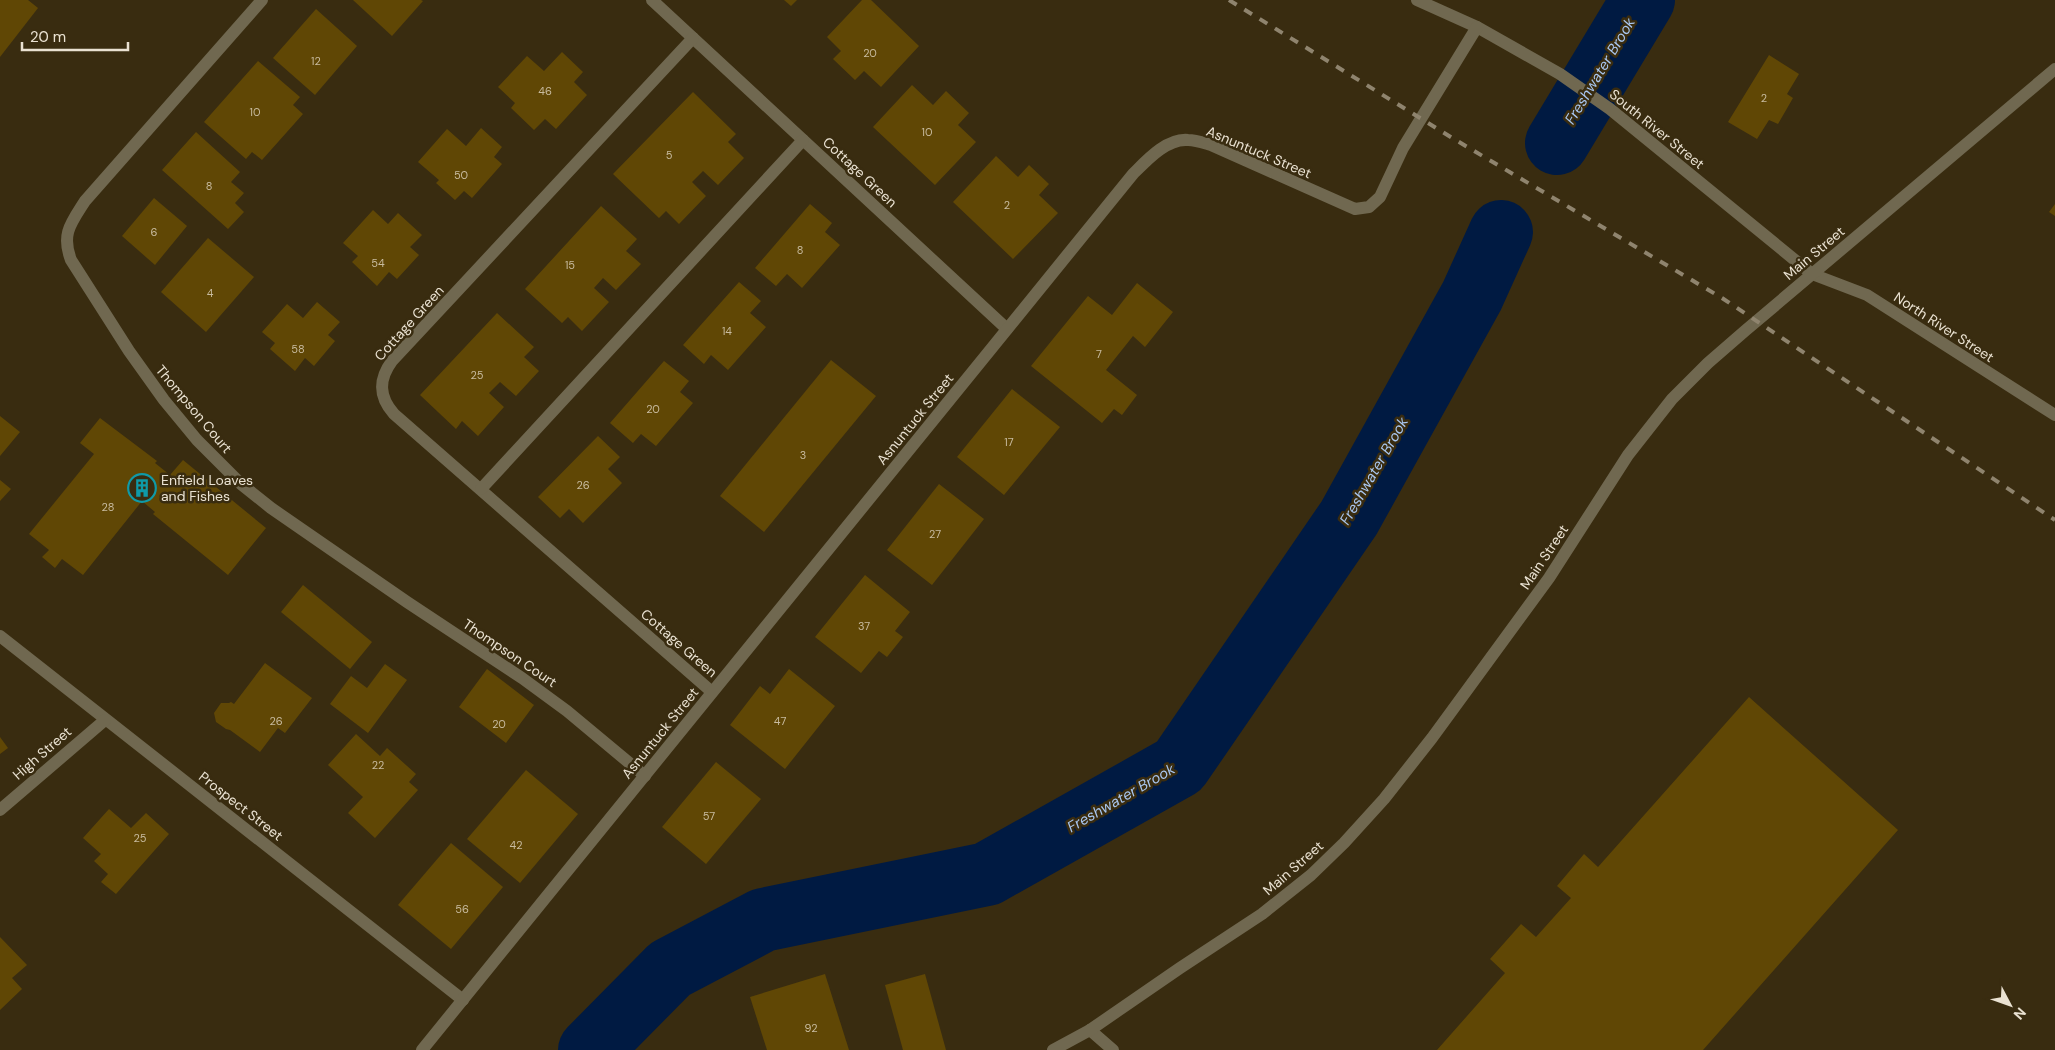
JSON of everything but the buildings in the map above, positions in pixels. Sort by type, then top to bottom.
[{"type":"street","name":"Thompson Court","points":[[262,0],[85,201],[67,231],[67,249],[71,260],[129,351],[164,400],[197,440],[241,484],[271,508],[399,597],[522,678],[566,711],[645,776]]},
{"type":"street","name":"Cottage Green","points":[[652,0],[1007,329]]},
{"type":"street","name":"South River Street","points":[[1416,0],[1477,27],[1560,74],[1610,109],[1812,274]]},
{"type":"street","name":"Asnuntuck Street","points":[[422,1050],[1133,174],[1158,151],[1172,142],[1190,140],[1211,145],[1355,209],[1369,207],[1380,197],[1403,148],[1477,27]]},
{"type":"street","name":"Cottage Green","points":[[693,38],[392,361],[385,371],[381,382],[382,395],[387,406],[712,692]]},
{"type":"street","name":"Main Street","points":[[1054,1050],[1090,1030],[1262,914],[1311,875],[1344,843],[1384,799],[1432,738],[1549,578],[1628,455],[1672,399],[1708,363],[2055,69]]},
{"type":"street","points":[[481,489],[803,140]]},
{"type":"street","name":"North River Street","points":[[1812,274],[1867,295],[2055,415]]},
{"type":"street","name":"Prospect Street","points":[[0,636],[463,1000]]},
{"type":"street","name":"High Street","points":[[0,810],[105,720]]},
{"type":"street","points":[[1090,1030],[1113,1050]]},
{"type":"waterway","name":"Freshwater Brook","points":[[1557,143],[1643,0]]},
{"type":"waterway","name":"Freshwater Brook","points":[[590,1050],[670,969],[763,920],[987,874],[1179,766],[1349,518],[1472,296],[1501,232]]},
{"type":"railway","points":[[1229,0],[1454,139],[1722,298],[2055,520]]},
{"type":"place","name":"Enfield Loaves and Fishes","points":[[142,488]]}]
